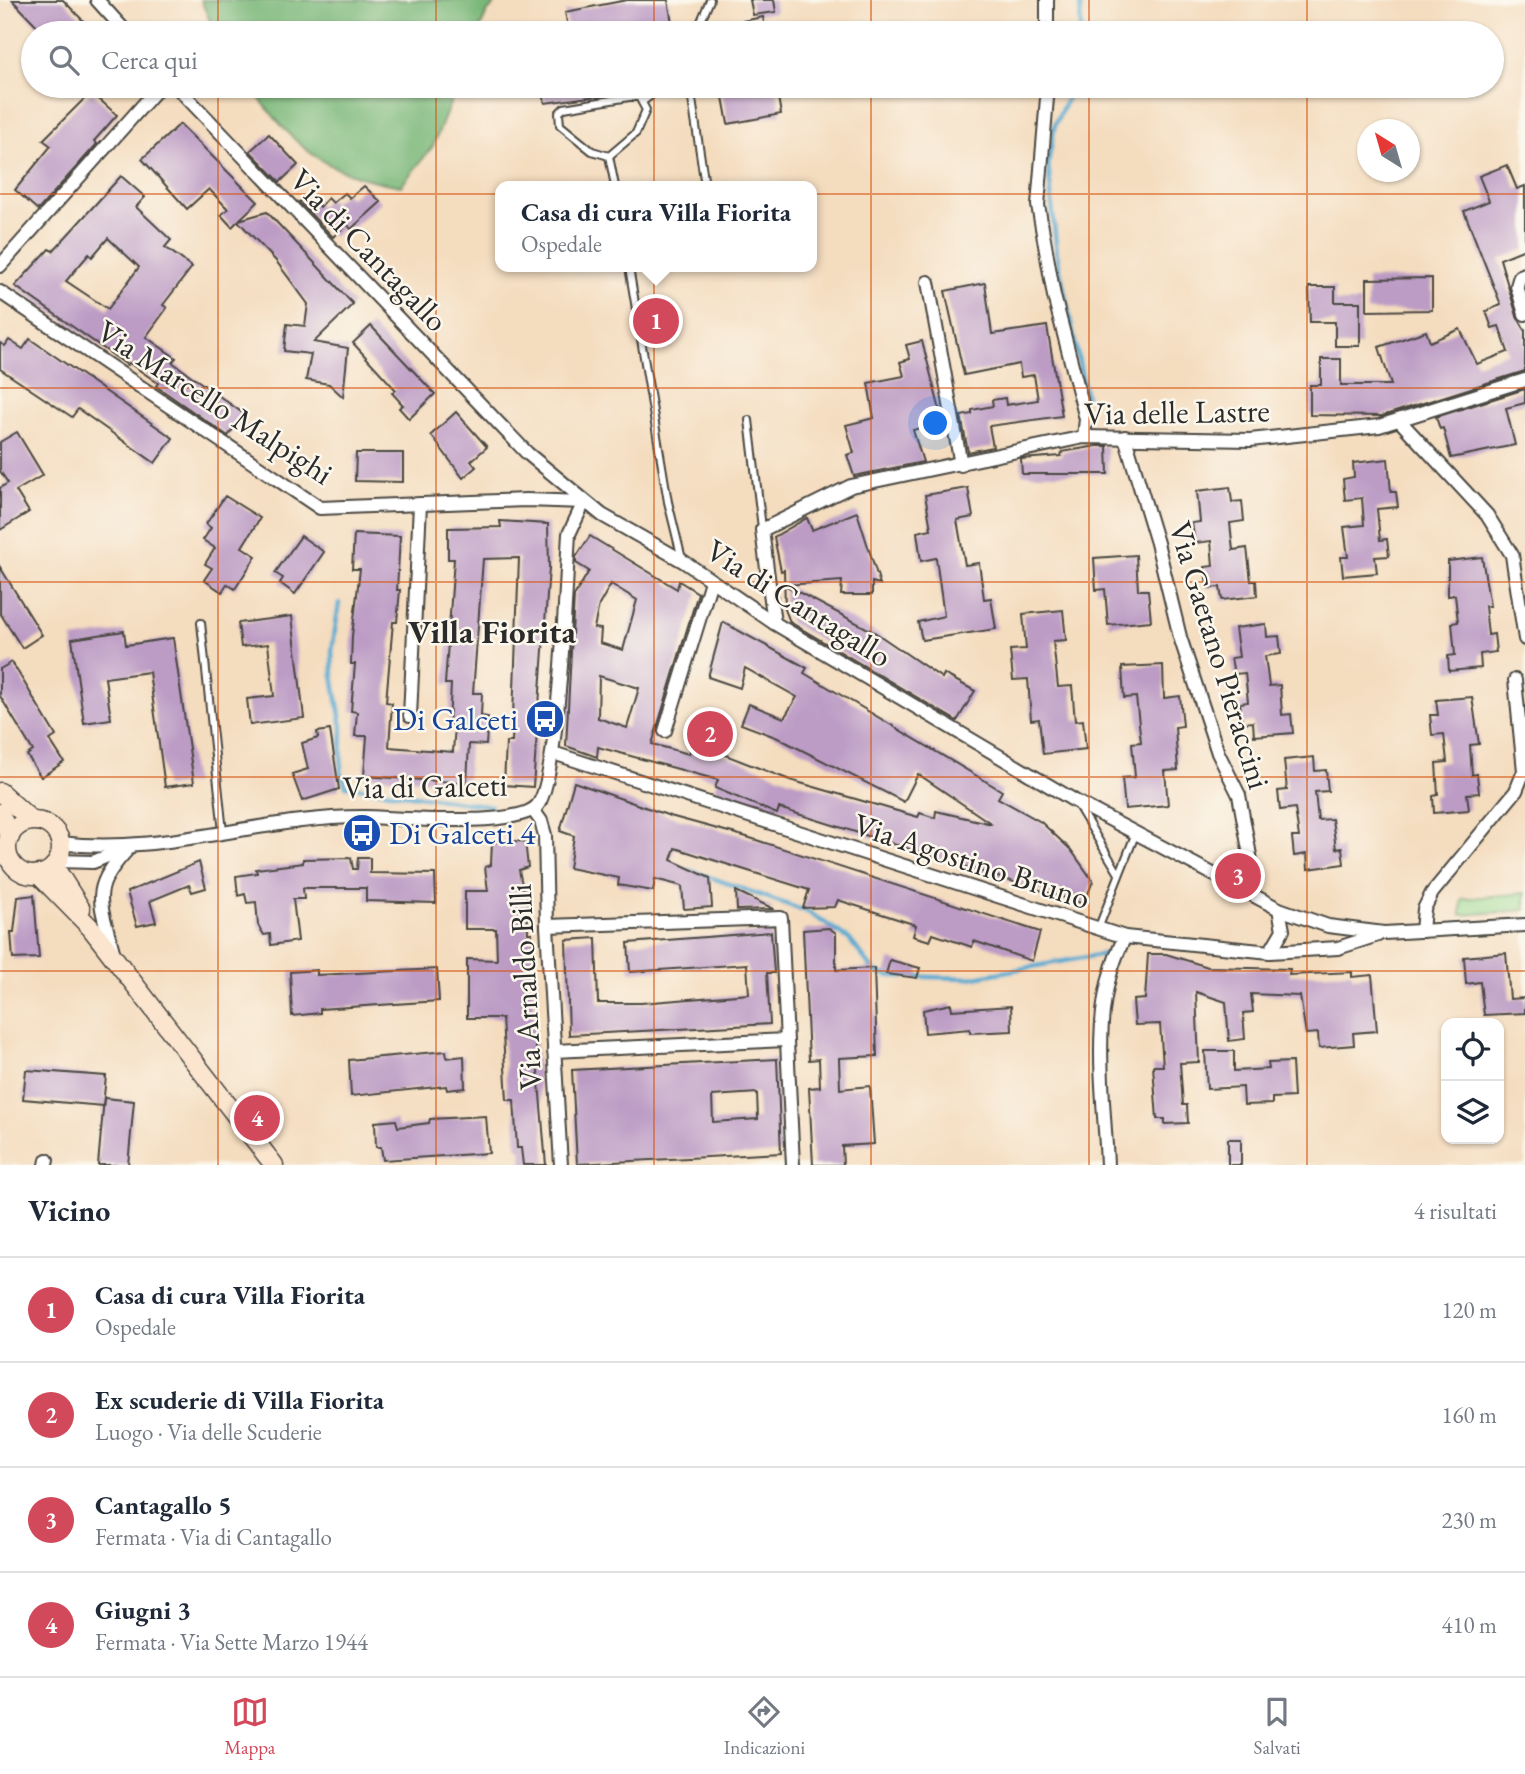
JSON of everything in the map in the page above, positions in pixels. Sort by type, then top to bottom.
[{"type":"street","points":[[97,0],[116,21]]},
{"type":"street","points":[[1047,0],[1047,21]]},
{"type":"street","points":[[0,266],[149,98]]},
{"type":"street","name":"Via di Cantagallo","points":[[187,98],[527,453],[584,502],[682,561],[774,623],[1135,835],[1279,909],[1328,926],[1384,933],[1525,925]]},
{"type":"street","points":[[1047,98],[1038,205],[1054,296],[1086,419],[1084,437]]},
{"type":"street","points":[[1525,274],[1520,276],[1517,286],[1525,314]]},
{"type":"street","points":[[928,282],[961,465]]},
{"type":"street","name":"Via Marcello Malpighi","points":[[0,292],[320,508],[526,500],[584,502]]},
{"type":"street","name":"Via delle Lastre","points":[[762,530],[851,486],[1084,437],[1250,440],[1379,426],[1525,380]]},
{"type":"street","points":[[1399,420],[1487,515],[1513,555],[1525,639]]},
{"type":"street","name":"Via Gaetano Pieraccini","points":[[1125,436],[1157,543],[1180,637],[1218,754],[1239,795],[1253,872],[1244,890]]},
{"type":"street","name":"Via di Galceti","points":[[58,857],[93,862],[129,848],[329,817],[485,820],[511,818],[533,810],[542,799],[553,753],[569,534],[584,502]]},
{"type":"street","points":[[411,716],[420,504]]},
{"type":"street","points":[[762,530],[774,623]]},
{"type":"street","points":[[665,731],[711,580]]},
{"type":"street","points":[[1422,931],[1424,909],[1432,892],[1516,791],[1524,771],[1516,680]]},
{"type":"street","name":"Via Agostino Bruno","points":[[553,753],[1125,937],[1270,952],[1338,948],[1384,933]]},
{"type":"street","points":[[0,792],[32,821],[54,829],[58,857],[91,928]]},
{"type":"street","name":"Via Arnaldo Billi","points":[[533,810],[541,821],[545,835],[547,926],[561,1165]]},
{"type":"street","points":[[0,813],[12,862],[30,873],[91,928],[274,1165]]},
{"type":"street","points":[[6,846],[19,826],[32,821]]},
{"type":"street","points":[[114,956],[99,898],[107,872],[129,848]]},
{"type":"street","points":[[0,873],[30,873],[58,857]]},
{"type":"street","points":[[1270,952],[1283,930],[1279,909]]},
{"type":"street","points":[[547,926],[781,918],[793,1165]]},
{"type":"street","points":[[1107,1165],[1101,1032],[1105,987],[1113,959],[1125,937]]},
{"type":"street","points":[[554,1051],[786,1040]]},
{"type":"lane","points":[[701,21],[710,0]]},
{"type":"lane","points":[[609,156],[592,151],[576,141],[560,125],[559,113],[564,108],[623,98]]},
{"type":"lane","points":[[609,156],[636,133],[646,110],[640,98]]},
{"type":"lane","points":[[642,102],[647,98]]},
{"type":"lane","points":[[692,98],[704,181]]},
{"type":"lane","points":[[609,156],[614,181]]},
{"type":"lane","points":[[630,272],[668,502],[682,561]]},
{"type":"lane","points":[[748,420],[762,530]]},
{"type":"lane","points":[[201,623],[223,832]]},
{"type":"lane","points":[[1075,801],[1119,874]]},
{"type":"lane","points":[[1098,929],[1135,835]]},
{"type":"green space","points":[[201,0],[499,0],[487,12],[483,21],[210,21]]},
{"type":"green space","points":[[259,98],[452,98],[433,146],[401,186],[373,180],[330,165],[298,142]]},
{"type":"green space","points":[[1525,893],[1525,910],[1461,915],[1462,899]]},
{"type":"building","points":[[12,0],[63,0],[83,21],[32,21]]},
{"type":"building","points":[[627,0],[668,0],[672,21],[567,21],[565,12]]},
{"type":"building","points":[[750,0],[774,0],[776,12],[753,15]]},
{"type":"building","points":[[763,17],[764,21],[743,21]]},
{"type":"building","points":[[85,98],[98,98],[117,115],[94,141],[97,144],[38,210],[15,190],[51,146],[43,140]]},
{"type":"building","points":[[544,98],[582,98],[545,103]]},
{"type":"building","points":[[723,98],[778,98],[781,114],[728,124]]},
{"type":"building","points":[[180,124],[258,202],[239,220],[267,212],[353,304],[314,342],[348,348],[343,397],[329,384],[306,380],[311,354],[284,351],[287,324],[305,326],[308,304],[276,261],[238,221],[232,227],[221,215],[228,209],[209,189],[187,209],[142,159]]},
{"type":"building","points":[[269,134],[298,165],[280,182],[250,151]]},
{"type":"building","points":[[1507,165],[1517,189],[1525,186],[1525,249],[1500,259],[1517,316],[1525,330],[1525,371],[1382,416],[1310,415],[1310,385],[1321,385],[1321,359],[1341,359],[1341,385],[1391,385],[1379,347],[1426,331],[1430,342],[1460,329],[1477,364],[1508,352],[1499,326],[1492,328],[1486,311],[1501,305],[1464,211],[1489,201],[1479,176]]},
{"type":"building","points":[[121,176],[145,197],[136,207],[171,240],[165,247],[192,267],[163,305],[167,308],[146,337],[176,358],[172,362],[244,414],[228,436],[156,386],[158,383],[129,363],[127,365],[15,286],[49,249],[53,251]],"holes":[[[108,238],[139,267],[108,309],[66,281],[89,254],[92,257]]]},
{"type":"building","points":[[364,186],[381,202],[351,229],[347,224],[333,237],[299,202],[312,197],[320,207],[328,198],[333,203],[345,193],[350,198]]},
{"type":"building","points":[[1432,278],[1432,310],[1367,311],[1367,279]]},
{"type":"building","points":[[985,283],[992,334],[1047,326],[1062,416],[989,426],[993,447],[968,452],[961,416],[972,414],[972,410],[993,406],[992,400],[1005,398],[1006,405],[1038,400],[1034,375],[1021,377],[1019,364],[964,375],[945,291]]},
{"type":"building","points":[[1309,287],[1335,287],[1335,302],[1360,302],[1360,346],[1335,346],[1335,322],[1310,322]]},
{"type":"building","points":[[371,326],[435,394],[409,419],[399,408],[403,405],[392,393],[396,390],[353,343]]},
{"type":"building","points":[[30,339],[173,438],[155,463],[78,409],[72,417],[0,369],[0,343],[5,346],[9,340],[23,349]]},
{"type":"building","points":[[922,341],[943,422],[913,430],[923,462],[854,476],[847,455],[854,453],[846,425],[874,418],[868,383],[904,376],[900,362],[910,359],[906,345]]},
{"type":"building","points":[[1525,389],[1525,403],[1506,408],[1515,445],[1451,458],[1443,428],[1440,429],[1436,417]]},
{"type":"building","points":[[456,412],[487,447],[471,461],[476,467],[463,478],[431,435]]},
{"type":"building","points":[[17,432],[43,475],[16,491],[29,512],[0,530],[0,488],[8,483],[0,471],[0,442]]},
{"type":"building","points":[[1107,446],[1108,474],[1022,474],[1021,459],[1061,456],[1062,452]]},
{"type":"building","points":[[356,453],[403,453],[403,482],[355,481]]},
{"type":"building","points":[[1388,459],[1391,492],[1396,492],[1398,507],[1377,509],[1380,540],[1387,539],[1389,556],[1375,557],[1377,573],[1343,576],[1341,557],[1348,557],[1344,527],[1364,525],[1362,498],[1345,500],[1343,479],[1354,477],[1353,463]]},
{"type":"building","points":[[1230,487],[1232,502],[1242,501],[1244,521],[1230,523],[1233,550],[1247,548],[1251,581],[1256,581],[1257,596],[1222,600],[1220,587],[1207,588],[1205,567],[1213,566],[1211,541],[1195,543],[1192,523],[1200,522],[1197,491]]},
{"type":"building","points":[[968,488],[973,517],[957,520],[965,565],[979,563],[984,599],[991,598],[996,629],[922,640],[918,622],[944,616],[936,558],[921,561],[917,532],[931,529],[925,495]]},
{"type":"building","points":[[225,496],[260,518],[242,547],[256,556],[235,589],[227,584],[222,592],[204,580],[212,568],[205,564],[215,548],[203,540],[211,528],[206,524]]},
{"type":"building","points":[[857,512],[880,584],[872,582],[872,595],[841,595],[842,581],[785,585],[876,633],[942,678],[944,674],[975,691],[957,721],[790,622],[785,609],[784,570],[781,571],[774,537],[807,518],[812,530]]},
{"type":"building","points":[[500,521],[548,524],[549,568],[533,787],[504,785],[506,742],[512,742],[519,558],[483,559],[473,693],[482,693],[481,716],[488,717],[486,745],[469,744],[467,783],[364,776],[367,736],[355,736],[357,712],[351,711],[355,664],[351,664],[352,636],[360,569],[352,569],[354,534],[400,536],[397,590],[400,590],[397,622],[393,622],[386,702],[392,703],[389,747],[453,752],[455,726],[449,725],[451,684],[445,684],[454,559],[448,559],[448,528],[501,527]]},
{"type":"building","points":[[301,536],[324,552],[295,594],[280,583],[283,578],[275,573]]},
{"type":"building","points":[[590,536],[677,589],[679,581],[698,593],[652,744],[689,754],[700,715],[728,723],[720,753],[790,780],[918,817],[920,813],[935,818],[936,811],[992,824],[918,774],[904,802],[778,738],[741,724],[749,704],[784,718],[797,697],[745,668],[740,688],[708,677],[723,622],[807,668],[804,673],[1002,791],[998,798],[1041,822],[1071,850],[1093,881],[1084,904],[779,808],[777,814],[715,788],[718,780],[598,747],[597,757],[566,746],[574,596],[589,571],[576,563],[576,557]],"holes":[[[611,584],[637,600],[623,650],[600,643],[601,629],[594,628],[599,605]],[[599,676],[639,688],[627,728],[598,718]]]},
{"type":"building","points":[[1136,555],[1138,590],[1148,590],[1151,621],[1108,625],[1105,589],[1096,590],[1094,558]]},
{"type":"building","points":[[1482,557],[1490,606],[1485,606],[1488,635],[1494,634],[1496,652],[1480,654],[1481,668],[1449,671],[1448,656],[1455,655],[1452,623],[1458,622],[1455,595],[1448,596],[1448,561]]},
{"type":"building","points":[[0,567],[42,635],[22,648],[0,613]]},
{"type":"building","points":[[1063,610],[1066,640],[1053,641],[1058,687],[1072,686],[1075,721],[1083,720],[1086,749],[1043,754],[1039,719],[1031,720],[1028,679],[1013,680],[1010,650],[1026,649],[1023,614]]},
{"type":"building","points":[[292,616],[304,718],[250,725],[247,699],[274,696],[268,644],[241,647],[238,623]]},
{"type":"building","points":[[1266,624],[1267,637],[1279,636],[1281,654],[1265,656],[1269,686],[1280,685],[1282,715],[1291,714],[1293,733],[1254,736],[1253,722],[1242,723],[1240,703],[1248,702],[1245,673],[1234,674],[1231,658],[1239,657],[1235,628]]},
{"type":"building","points":[[124,631],[126,645],[173,638],[194,783],[165,787],[149,672],[105,678],[111,719],[84,723],[72,639]]},
{"type":"building","points":[[12,662],[56,736],[50,740],[64,762],[41,777],[27,755],[33,751],[0,696],[0,669]]},
{"type":"building","points":[[1163,665],[1164,698],[1180,696],[1183,726],[1175,727],[1178,770],[1165,771],[1168,805],[1125,809],[1122,778],[1135,777],[1132,743],[1141,742],[1136,697],[1124,698],[1122,667]]},
{"type":"building","points":[[1472,697],[1479,744],[1470,745],[1472,775],[1477,774],[1479,793],[1467,794],[1469,810],[1434,813],[1433,796],[1438,795],[1436,763],[1447,762],[1444,734],[1432,735],[1430,715],[1438,715],[1436,700]]},
{"type":"building","points":[[330,730],[339,789],[302,801],[292,774],[308,769],[302,743],[318,738],[317,732]]},
{"type":"building","points":[[1314,757],[1315,771],[1326,770],[1328,791],[1315,792],[1318,820],[1332,819],[1336,849],[1342,848],[1344,864],[1308,869],[1307,854],[1294,856],[1292,837],[1299,837],[1295,808],[1280,810],[1278,791],[1287,790],[1284,760]]},
{"type":"building","points":[[574,782],[670,816],[747,837],[1040,932],[1032,961],[974,941],[972,947],[933,934],[930,941],[913,936],[916,925],[838,900],[835,907],[803,908],[809,890],[675,848],[671,860],[710,878],[712,907],[684,909],[682,886],[655,879],[653,891],[618,885],[619,878],[569,868],[574,836],[560,831]]},
{"type":"building","points":[[525,841],[528,867],[519,870],[523,890],[527,890],[528,933],[532,933],[534,1024],[546,1165],[523,1165],[521,1148],[517,1148],[514,1100],[507,1100],[502,1018],[467,1018],[467,959],[497,960],[496,929],[465,929],[465,891],[488,891],[485,867],[491,865],[492,842]]},
{"type":"building","points":[[351,858],[353,869],[357,869],[358,858],[370,858],[370,873],[435,874],[436,903],[366,901],[366,888],[303,888],[304,899],[293,899],[298,941],[271,945],[270,934],[264,935],[258,925],[256,902],[247,903],[245,894],[238,896],[236,876],[257,873],[256,869],[303,863],[303,859]]},
{"type":"building","points":[[199,862],[206,888],[192,892],[189,885],[150,901],[156,922],[137,926],[127,892]]},
{"type":"building","points":[[736,891],[774,909],[737,910]]},
{"type":"building","points":[[34,895],[39,958],[13,959],[11,932],[14,932],[18,897]]},
{"type":"building","points":[[829,928],[836,933],[836,970],[874,968],[877,1056],[839,1058],[840,1089],[870,1086],[874,1144],[842,1146],[843,1165],[813,1165],[809,1088],[820,1087],[819,1059],[809,1060],[803,930]]},
{"type":"building","points":[[771,932],[774,973],[767,973],[770,1024],[569,1035],[566,940],[596,938],[598,1003],[641,1003],[749,994],[747,964],[630,972],[628,943]]},
{"type":"building","points":[[1506,953],[1510,999],[1525,998],[1525,1013],[1484,1015],[1480,982],[1466,984],[1464,957]]},
{"type":"building","points":[[1148,954],[1166,954],[1208,967],[1290,969],[1289,975],[1352,972],[1352,977],[1372,975],[1377,1031],[1353,1033],[1354,1045],[1319,1048],[1318,1033],[1306,1034],[1300,996],[1251,994],[1253,1012],[1243,1013],[1245,1039],[1229,1041],[1226,1002],[1196,992],[1199,1062],[1180,1063],[1183,1105],[1187,1105],[1188,1123],[1165,1124],[1165,1119],[1157,1119],[1153,1066],[1163,1066],[1160,1024],[1135,1025],[1133,1000],[1145,999]]},
{"type":"building","points":[[890,960],[920,968],[917,978],[886,974]]},
{"type":"building","points":[[437,969],[439,1001],[320,1009],[320,1013],[292,1016],[290,972],[317,970],[317,975]]},
{"type":"building","points":[[951,1004],[952,1010],[1011,1006],[1012,1031],[970,1033],[970,1029],[925,1033],[923,1010]]},
{"type":"building","points":[[446,1051],[447,1058],[464,1056],[465,1088],[447,1090],[446,1086],[351,1096],[349,1060]]},
{"type":"building","points":[[1205,1051],[1234,1051],[1234,1071],[1269,1069],[1268,1063],[1292,1062],[1294,1097],[1272,1098],[1272,1104],[1244,1105],[1243,1087],[1207,1089]]},
{"type":"building","points":[[777,1059],[781,1153],[577,1164],[572,1070]],"holes":[[[757,1093],[758,1119],[713,1122],[712,1096]]]},
{"type":"building","points":[[26,1070],[106,1076],[103,1106],[23,1099]]},
{"type":"building","points":[[104,1098],[134,1101],[128,1165],[98,1165]]},
{"type":"building","points":[[486,1116],[489,1153],[383,1160],[381,1147],[376,1147],[375,1122],[396,1120],[398,1127],[429,1123],[430,1119]]},
{"type":"building","points":[[1228,1139],[1241,1139],[1241,1165],[1228,1165]]},
{"type":"waterway","points":[[1080,0],[1081,21]]},
{"type":"waterway","points":[[1067,98],[1055,124],[1048,163],[1057,255],[1086,397]]},
{"type":"waterway","points":[[339,603],[332,651],[333,676],[342,727],[341,771],[346,786],[491,806]]},
{"type":"waterway","points":[[690,870],[808,912],[849,939],[875,972],[890,976],[969,978],[1104,954]]},
{"type":"place","name":"Casa di cura Villa Fiorita","points":[[656,321]]},
{"type":"place","name":"Di Galceti","points":[[545,719]]},
{"type":"place","name":"Ex scuderie di Villa Fiorita","points":[[710,734]]},
{"type":"place","name":"Di Galceti 4","points":[[362,833]]},
{"type":"place","name":"Cantagallo 5","points":[[1238,876]]},
{"type":"place","name":"Giugni 3","points":[[257,1118]]},
{"type":"district","name":"Villa Fiorita","points":[[492,631]]}]
